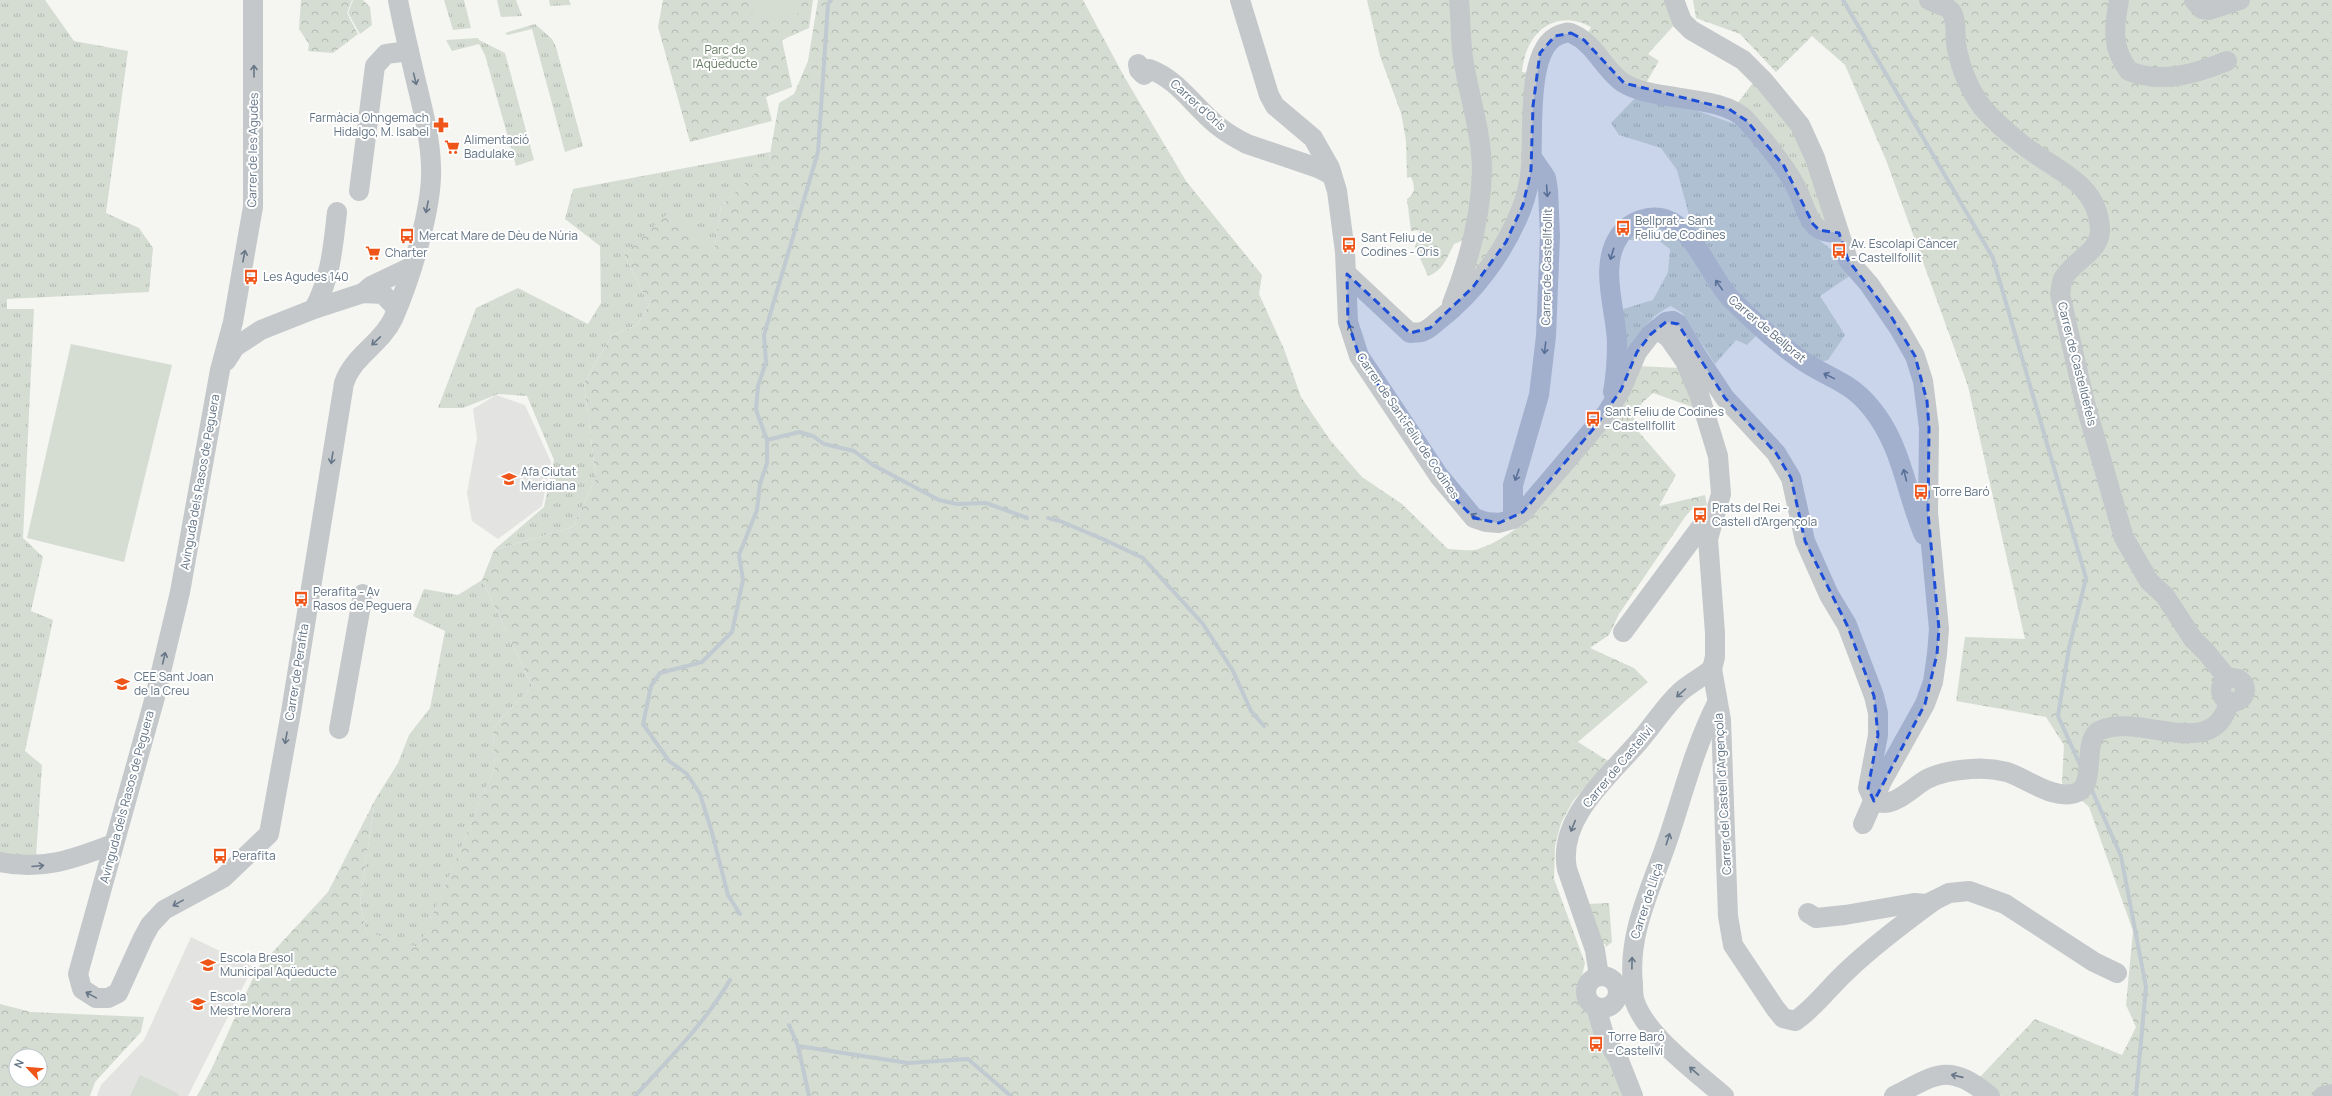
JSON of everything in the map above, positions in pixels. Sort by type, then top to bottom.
[{"type":"street","name":"Carrer de les Agudes","points":[[233,322],[253,207],[253,0]]},
{"type":"street","points":[[397,309],[428,207],[432,167],[427,127],[398,0]]},
{"type":"street","name":"Carrer de Sant Feliu de Codines","points":[[1240,0],[1269,95],[1275,106],[1313,138],[1322,150],[1332,175],[1341,218],[1347,274],[1348,322],[1359,356],[1439,476],[1474,518],[1486,522],[1499,523],[1513,519]]},
{"type":"street","points":[[1448,313],[1468,259],[1474,236],[1482,171],[1479,138],[1463,61],[1459,0]]},
{"type":"street","points":[[1674,0],[1682,21],[1691,30],[1743,60],[1764,81],[1800,125],[1815,158],[1848,260],[1869,284],[1899,328],[1915,356],[1923,381],[1929,428],[1928,513],[1939,629],[1933,682],[1925,704],[1897,753],[1863,824]]},
{"type":"street","name":"Carrer de Castelldefels","points":[[1874,801],[1878,803],[1890,802],[1903,796],[1926,779],[1942,773],[1979,768],[2007,772],[2049,790],[2071,794],[2080,791],[2086,783],[2092,745],[2095,734],[2100,730],[2136,726],[2198,734],[2212,730],[2227,710],[2229,702],[2223,698],[2221,691],[2223,684],[2228,679],[2206,652],[2193,639],[2165,596],[2149,581],[2124,538],[2085,403],[2060,294],[2063,280],[2072,268],[2097,242],[2100,229],[2093,204],[2088,193],[2072,178],[2024,146],[1983,107],[1969,85],[1961,65],[1956,44],[1954,18],[1951,10],[1929,0]]},
{"type":"street","points":[[2119,0],[2114,34],[2118,55],[2129,71],[2158,78],[2170,77],[2186,75],[2227,61]]},
{"type":"street","points":[[2194,0],[2202,9],[2209,10],[2240,0]]},
{"type":"street","points":[[1347,274],[1410,333],[1422,332],[1448,313],[1474,285],[1506,242],[1523,205],[1532,156],[1534,94],[1540,53],[1546,44],[1555,36],[1571,33],[1584,40],[1610,71],[1624,83],[1645,91],[1721,107],[1740,115],[1784,166],[1796,186],[1813,224],[1819,230],[1839,233]]},
{"type":"street","points":[[359,191],[375,66],[386,54],[409,51]]},
{"type":"street","name":"Carrer d'Orís","points":[[1138,64],[1139,70],[1144,75],[1149,69],[1169,78],[1218,125],[1236,138],[1247,144],[1318,168],[1332,175]]},
{"type":"street","name":"Carrer de Castellfollit","points":[[1513,519],[1513,485],[1539,395],[1546,336],[1550,236],[1548,190],[1546,178],[1532,156]]},
{"type":"street","points":[[314,309],[322,294],[331,268],[337,212]]},
{"type":"street","name":"Carrer de Bellprat","points":[[1606,414],[1612,398],[1616,368],[1617,340],[1610,276],[1613,253],[1619,236],[1628,227],[1642,220],[1654,217],[1666,219],[1681,229],[1690,239],[1724,292],[1752,319],[1804,362],[1852,388],[1866,400],[1890,434],[1896,449],[1912,506],[1931,552]]},
{"type":"street","name":"Avinguda dels Rasos de Peguera","points":[[363,293],[371,286],[411,267]]},
{"type":"street","name":"Avinguda dels Rasos de Peguera","points":[[220,370],[235,347],[261,330],[314,309],[363,293],[383,294],[397,309]]},
{"type":"street","name":"Carrer de Perafita","points":[[212,884],[224,878],[269,834],[291,712],[344,383],[351,366],[386,329],[397,309]]},
{"type":"street","points":[[1513,519],[1534,499],[1606,414],[1621,390],[1637,352],[1656,329],[1666,322],[1673,321],[1678,324],[1700,362],[1725,398],[1776,453],[1791,478],[1805,541],[1829,595],[1847,625],[1877,707],[1878,735],[1868,788],[1874,801]]},
{"type":"street","name":"Avinguda dels Rasos de Peguera","points":[[212,884],[164,910],[150,926],[118,993],[108,998],[91,996],[82,989],[78,974],[113,844],[155,698],[180,592],[220,370],[233,322],[241,329],[261,330]]},
{"type":"street","name":"Carrer del Castell d'Argençola","points":[[1656,329],[1670,338],[1685,361],[1699,394],[1718,456],[1721,494],[1708,539],[1715,625],[1715,657],[1712,669],[1721,720],[1728,916],[1733,945],[1774,1008],[1783,1018],[1795,1021],[1808,1012],[1832,985],[1861,958],[1935,900]]},
{"type":"street","points":[[1623,632],[1699,532],[1721,494]]},
{"type":"street","points":[[339,728],[363,594]]},
{"type":"street","name":"Carrer de Castellví","points":[[1599,976],[1595,950],[1567,869],[1564,856],[1567,840],[1577,815],[1592,795],[1680,692],[1712,669]]},
{"type":"street","name":"Carrer de Lliçà","points":[[1717,703],[1684,783],[1671,829],[1635,934],[1631,958],[1615,1004],[1652,1030],[1724,1096]]},
{"type":"street","points":[[0,862],[20,866],[53,864],[113,844]]},
{"type":"street","points":[[1808,913],[1816,918],[1884,910],[1914,903],[1927,904],[1956,891],[1969,891],[1987,896],[2005,904],[2094,962],[2117,973]]},
{"type":"street","points":[[1615,1004],[1588,1000],[1586,991],[1590,981],[1599,976],[1609,977],[1613,980],[1618,989],[1615,1004],[1618,1058],[1634,1096]]},
{"type":"street","points":[[1894,1096],[1930,1077],[1943,1074],[1968,1079],[1990,1096]]},
{"type":"street","points":[[2323,1096],[2332,1094]]},
{"type":"highlighted area","points":[[1571,33],[1584,40],[1624,83],[1729,109],[1747,121],[1784,166],[1813,224],[1819,230],[1839,233],[1848,260],[1889,313],[1915,356],[1927,401],[1929,428],[1928,513],[1939,629],[1937,654],[1925,704],[1874,801],[1868,788],[1878,735],[1874,696],[1847,625],[1805,541],[1791,478],[1776,453],[1725,398],[1678,324],[1666,322],[1651,334],[1637,352],[1621,390],[1595,427],[1523,512],[1499,523],[1474,518],[1458,502],[1359,356],[1348,322],[1347,274],[1410,333],[1430,328],[1473,287],[1506,242],[1523,205],[1531,170],[1533,106],[1540,53],[1555,36]]},
{"type":"shaded area","name":"Afa Ciutat Meridiana","points":[[496,395],[525,405],[551,462],[542,506],[498,539],[472,521],[467,493],[477,438],[473,409]]},
{"type":"shaded area","name":"Escola Mestre Morera","points":[[191,937],[253,967],[188,1096],[97,1096],[101,1085],[144,1040]]},
{"type":"green space","points":[[0,0],[45,0],[74,41],[128,51],[106,213],[139,228],[153,248],[149,292],[7,299],[7,309],[34,309],[23,538],[43,557],[31,611],[53,620],[25,751],[42,765],[36,857],[0,853]]},
{"type":"green space","points":[[301,0],[352,0],[347,13],[358,34],[333,53],[308,51],[309,44],[299,29]]},
{"type":"green space","points":[[353,0],[363,0],[370,7],[372,25],[360,34],[348,13]]},
{"type":"green space","points":[[444,0],[464,0],[471,28],[453,30]]},
{"type":"green space","points":[[497,0],[516,0],[522,16],[501,17]]},
{"type":"green space","points":[[549,0],[569,0],[571,5],[550,6]]},
{"type":"green space","name":"Parc de l'Aqüeducte","points":[[663,0],[813,0],[809,28],[782,40],[792,87],[766,97],[772,121],[690,142],[658,27]]},
{"type":"green space","points":[[753,0],[799,0],[797,20],[752,18]]},
{"type":"green space","points":[[818,0],[1083,0],[1125,78],[1186,181],[1262,275],[1259,294],[1284,349],[1301,397],[1330,440],[1362,477],[1402,504],[1448,549],[1478,549],[1503,537],[1526,520],[1549,497],[1570,471],[1638,366],[1680,368],[1695,408],[1653,393],[1642,403],[1632,424],[1676,475],[1659,506],[1705,495],[1707,505],[1692,509],[1685,517],[1619,614],[1609,635],[1590,648],[1634,668],[1648,682],[1578,742],[1608,761],[1573,801],[1561,823],[1555,846],[1554,879],[1585,963],[1578,993],[1625,1096],[197,1096],[211,1070],[257,969],[328,892],[375,800],[360,901],[366,932],[419,947],[495,767],[493,728],[532,686],[482,580],[494,550],[573,527],[596,478],[584,383],[612,335],[637,325],[649,305],[624,254],[669,212],[714,251],[721,206],[769,160],[779,103],[794,94],[808,61]]},
{"type":"green space","points":[[1367,0],[1667,0],[1677,22],[1648,54],[1659,61],[1646,83],[1623,74],[1587,35],[1591,27],[1578,22],[1565,20],[1554,22],[1535,36],[1524,58],[1522,72],[1529,73],[1524,160],[1517,194],[1507,220],[1496,240],[1463,287],[1469,238],[1454,244],[1447,259],[1441,267],[1433,274],[1428,276],[1415,247],[1420,230],[1411,231],[1407,199],[1412,194],[1414,186],[1411,177],[1407,178],[1406,141],[1401,113],[1380,56]]},
{"type":"green space","points":[[1693,0],[2332,0],[2332,1096],[2001,1096],[1979,1078],[2035,1019],[2122,1055],[2136,1027],[2126,1005],[2133,931],[2089,807],[2062,783],[2064,745],[2046,717],[1956,701],[1965,637],[2025,639],[1968,386],[1886,160],[1845,65],[1812,36],[1776,72],[1740,34],[1696,18]]},
{"type":"green space","points":[[535,24],[552,39],[556,47],[583,146],[565,152],[532,29],[508,35],[505,33]]},
{"type":"green space","points":[[478,38],[479,40],[505,53],[534,160],[516,166],[485,55],[479,44],[452,51],[446,40]]},
{"type":"green space","points":[[1755,80],[1797,130],[1829,223],[1823,226],[1737,104]]},
{"type":"green space","points":[[1638,95],[1687,107],[1740,126],[1784,180],[1810,233],[1836,253],[1854,273],[1820,296],[1845,335],[1828,360],[1820,362],[1780,335],[1738,296],[1716,268],[1691,223],[1677,170],[1661,148],[1619,135],[1611,123]]},
{"type":"green space","points":[[770,152],[769,161],[721,206],[714,252],[624,254],[649,305],[637,325],[612,335],[584,383],[596,478],[573,527],[494,550],[544,507],[554,460],[527,396],[498,394],[463,408],[438,408],[476,308],[518,288],[588,324],[601,303],[600,246],[565,219],[573,189]]},
{"type":"green space","points":[[1660,224],[1676,231],[1759,333],[1747,345],[1736,340],[1715,364],[1682,313],[1671,306],[1655,316],[1649,322],[1624,358],[1620,310],[1653,300],[1668,272],[1670,249],[1658,240],[1627,240],[1640,227]]},
{"type":"green space","points":[[71,344],[172,365],[124,562],[27,538]]},
{"type":"green space","points":[[482,580],[532,686],[493,728],[495,767],[419,948],[366,932],[360,901],[375,800],[398,763],[409,735],[430,708],[445,631],[413,616],[424,589],[458,595]]},
{"type":"green space","points":[[1609,903],[1612,942],[1606,947],[1605,944],[1601,944],[1586,904]]},
{"type":"green space","points":[[0,1004],[31,1012],[144,1017],[141,1032],[95,1082],[90,1096],[0,1096]]},
{"type":"green space","points":[[140,1075],[179,1094],[178,1096],[130,1096]]},
{"type":"waterway","points":[[740,914],[728,895],[711,829],[700,794],[687,774],[669,761],[643,724],[651,686],[660,673],[702,662],[732,632],[743,580],[739,555],[757,510],[760,484],[767,463],[767,440],[756,410],[758,386],[766,362],[764,335],[818,152],[828,4],[831,0]]},
{"type":"waterway","points":[[1843,0],[1993,258],[2086,578],[2069,648],[2058,716],[2081,767]]},
{"type":"waterway","points":[[767,440],[799,432],[813,436],[824,444],[854,451],[873,465],[939,500],[957,504],[986,503],[1027,518]]},
{"type":"waterway","points":[[1048,518],[1060,521],[1143,558],[1203,624],[1233,671],[1251,711],[1264,726]]},
{"type":"waterway","points":[[2091,788],[2121,856],[2146,987],[2136,1096]]},
{"type":"waterway","points":[[635,1096],[698,1026],[730,980]]},
{"type":"waterway","points":[[789,1025],[798,1046],[809,1096]]},
{"type":"waterway","points":[[798,1046],[908,1063],[968,1059],[1011,1096]]},
{"type":"place","name":"Farmàcia Ohngemach Hidalgo, M. Isabel","points":[[441,125]]},
{"type":"place","name":"Alimentació Badulake","points":[[452,147]]},
{"type":"place","name":"Bellprat - Sant Feliu de Codines","points":[[1623,228]]},
{"type":"place","name":"Mercat Mare de Dèu de Núria","points":[[407,236]]},
{"type":"place","name":"Sant Feliu de Codines - Oris","points":[[1349,245]]},
{"type":"place","name":"Av. Escolapi Càncer - Castellfollit","points":[[1839,251]]},
{"type":"place","name":"Charter","points":[[373,253]]},
{"type":"place","name":"Les Agudes 140","points":[[251,277]]},
{"type":"place","name":"Sant Feliu de Codines - Castellfollit","points":[[1593,419]]},
{"type":"place","name":"Afa Ciutat Meridiana","points":[[509,479]]},
{"type":"place","name":"Torre Baró","points":[[1921,492]]},
{"type":"place","name":"Prats del Rei - Castell d'Argençola","points":[[1700,515]]},
{"type":"place","name":"Perafita - Av Rasos de Peguera","points":[[301,599]]},
{"type":"place","name":"CEE Sant Joan de la Creu","points":[[122,684]]},
{"type":"place","name":"Perafita","points":[[220,856]]},
{"type":"place","name":"Escola Bresol Municipal Aqüeducte","points":[[208,965]]},
{"type":"place","name":"Escola Mestre Morera","points":[[198,1004]]},
{"type":"place","name":"Torre Baró - Castellví","points":[[1596,1044]]}]
